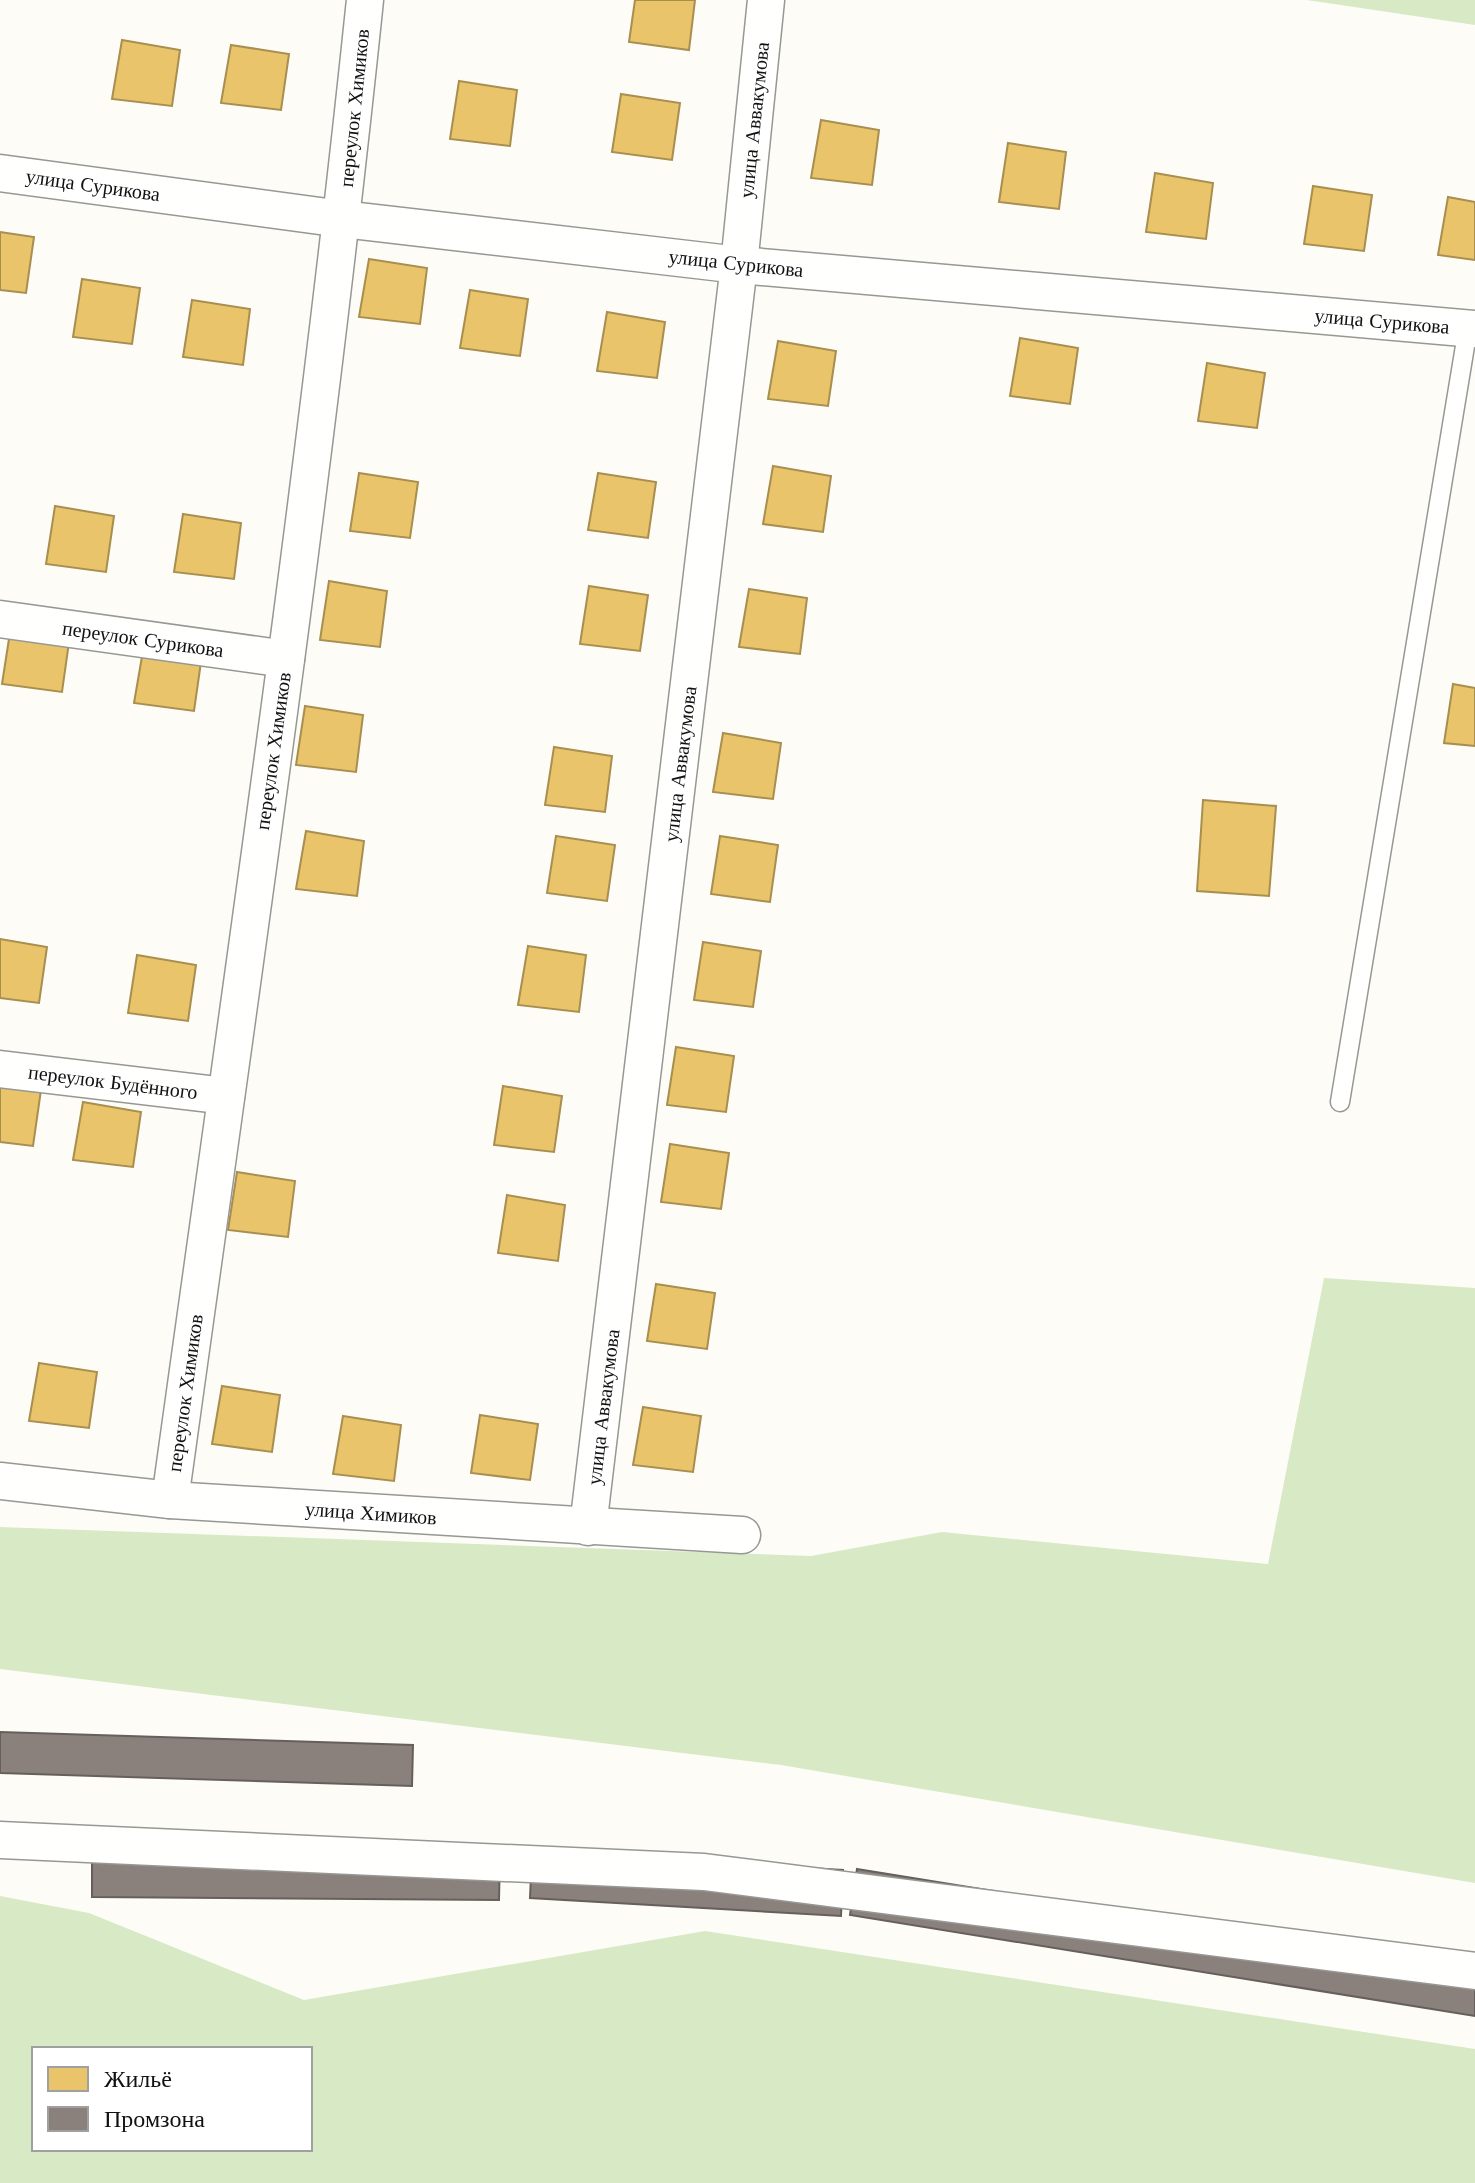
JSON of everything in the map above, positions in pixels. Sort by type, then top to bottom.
[{"type":"street","name":"переулок Химиков","points":[[170,1500],[286,659],[342,219],[365,0]]},
{"type":"street","name":"улица Аввакумова","points":[[588,1527],[739,265],[766,0]]},
{"type":"street","name":"улица Сурикова","points":[[0,173],[342,219],[739,265],[1471,329]]},
{"type":"street","name":"переулок Сурикова","points":[[0,619],[286,659]]},
{"type":"street","name":"переулок Будённого","points":[[0,1069],[226,1096]]},
{"type":"street","name":"улица Химиков","points":[[0,1481],[170,1500],[742,1535]]},
{"type":"street","points":[[0,1840],[704,1872],[1475,1971]]},
{"type":"lane","points":[[1340,1102],[1471,329]]},
{"type":"green space","points":[[1307,0],[1475,0],[1475,25]]},
{"type":"green space","points":[[1324,1278],[1475,1288],[1475,1883],[781,1765],[0,1669],[0,1527],[811,1556],[942,1532],[1268,1564]]},
{"type":"green space","points":[[0,1896],[89,1913],[304,2000],[705,1931],[1475,2049],[1475,2183],[0,2183]]},
{"type":"building: Жильё","points":[[635,0],[695,0],[689,50],[629,42]]},
{"type":"building: Жильё","points":[[122,40],[180,50],[172,106],[112,99]]},
{"type":"building: Жильё","points":[[231,45],[289,54],[281,110],[221,103]]},
{"type":"building: Жильё","points":[[459,81],[517,90],[510,146],[450,139]]},
{"type":"building: Жильё","points":[[621,94],[680,103],[672,160],[612,152]]},
{"type":"building: Жильё","points":[[821,120],[879,130],[872,185],[811,178]]},
{"type":"building: Жильё","points":[[1008,143],[1066,152],[1059,209],[999,202]]},
{"type":"building: Жильё","points":[[1155,173],[1213,183],[1206,239],[1146,232]]},
{"type":"building: Жильё","points":[[1313,186],[1372,195],[1364,251],[1304,244]]},
{"type":"building: Жильё","points":[[1448,197],[1475,202],[1475,260],[1438,255]]},
{"type":"building: Жильё","points":[[0,232],[34,237],[26,293],[0,290]]},
{"type":"building: Жильё","points":[[369,259],[427,268],[420,324],[359,317]]},
{"type":"building: Жильё","points":[[82,279],[140,288],[132,344],[73,337]]},
{"type":"building: Жильё","points":[[470,290],[528,299],[520,356],[460,348]]},
{"type":"building: Жильё","points":[[192,300],[250,309],[243,365],[183,357]]},
{"type":"building: Жильё","points":[[607,312],[665,322],[657,378],[597,371]]},
{"type":"building: Жильё","points":[[1020,338],[1078,348],[1070,404],[1010,396]]},
{"type":"building: Жильё","points":[[778,341],[836,351],[828,406],[768,399]]},
{"type":"building: Жильё","points":[[1207,363],[1265,373],[1257,428],[1198,421]]},
{"type":"building: Жильё","points":[[773,466],[831,476],[823,532],[763,524]]},
{"type":"building: Жильё","points":[[359,473],[418,482],[410,538],[350,531]]},
{"type":"building: Жильё","points":[[598,473],[656,482],[648,538],[588,530]]},
{"type":"building: Жильё","points":[[55,506],[114,516],[106,572],[46,564]]},
{"type":"building: Жильё","points":[[183,514],[241,523],[234,579],[174,572]]},
{"type":"building: Жильё","points":[[329,581],[387,591],[380,647],[320,640]]},
{"type":"building: Жильё","points":[[589,586],[648,595],[640,651],[580,644]]},
{"type":"building: Жильё","points":[[749,589],[807,598],[800,654],[739,647]]},
{"type":"building: Жильё","points":[[11,626],[70,635],[62,692],[2,684]]},
{"type":"building: Жильё","points":[[144,645],[202,655],[194,711],[134,703]]},
{"type":"building: Жильё","points":[[1453,684],[1475,688],[1475,746],[1444,743]]},
{"type":"building: Жильё","points":[[305,706],[363,715],[356,772],[296,765]]},
{"type":"building: Жильё","points":[[723,733],[781,743],[773,799],[713,792]]},
{"type":"building: Жильё","points":[[554,747],[612,756],[605,812],[545,805]]},
{"type":"building: Жильё","points":[[1203,800],[1276,806],[1269,896],[1197,891]]},
{"type":"building: Жильё","points":[[306,831],[364,841],[357,896],[296,889]]},
{"type":"building: Жильё","points":[[556,836],[615,845],[607,901],[547,893]]},
{"type":"building: Жильё","points":[[720,836],[778,845],[770,902],[711,894]]},
{"type":"building: Жильё","points":[[0,939],[47,947],[39,1003],[0,998]]},
{"type":"building: Жильё","points":[[703,942],[761,951],[753,1007],[694,1000]]},
{"type":"building: Жильё","points":[[528,946],[586,955],[579,1012],[518,1005]]},
{"type":"building: Жильё","points":[[137,955],[196,965],[188,1021],[128,1013]]},
{"type":"building: Жильё","points":[[676,1047],[734,1056],[726,1112],[667,1105]]},
{"type":"building: Жильё","points":[[0,1084],[41,1090],[33,1146],[0,1142]]},
{"type":"building: Жильё","points":[[503,1086],[562,1096],[554,1152],[494,1145]]},
{"type":"building: Жильё","points":[[83,1102],[141,1112],[133,1167],[73,1160]]},
{"type":"building: Жильё","points":[[670,1144],[729,1153],[721,1209],[661,1202]]},
{"type":"building: Жильё","points":[[237,1172],[295,1181],[288,1237],[228,1230]]},
{"type":"building: Жильё","points":[[507,1195],[565,1205],[558,1261],[498,1253]]},
{"type":"building: Жильё","points":[[656,1284],[715,1293],[707,1349],[647,1341]]},
{"type":"building: Жильё","points":[[39,1363],[97,1372],[89,1428],[29,1421]]},
{"type":"building: Жильё","points":[[222,1386],[280,1395],[272,1452],[212,1444]]},
{"type":"building: Жильё","points":[[643,1407],[701,1416],[693,1472],[633,1465]]},
{"type":"building: Жильё","points":[[480,1415],[538,1424],[530,1480],[471,1473]]},
{"type":"building: Жильё","points":[[343,1416],[401,1425],[394,1481],[333,1474]]},
{"type":"building: Промзона","points":[[0,1732],[413,1745],[412,1786],[0,1773]]},
{"type":"building: Промзона","points":[[92,1851],[500,1855],[499,1900],[92,1897]]},
{"type":"building: Промзона","points":[[532,1853],[843,1870],[841,1916],[530,1898]]},
{"type":"building: Промзона","points":[[857,1869],[1475,1969],[1475,2016],[850,1915]]}]
